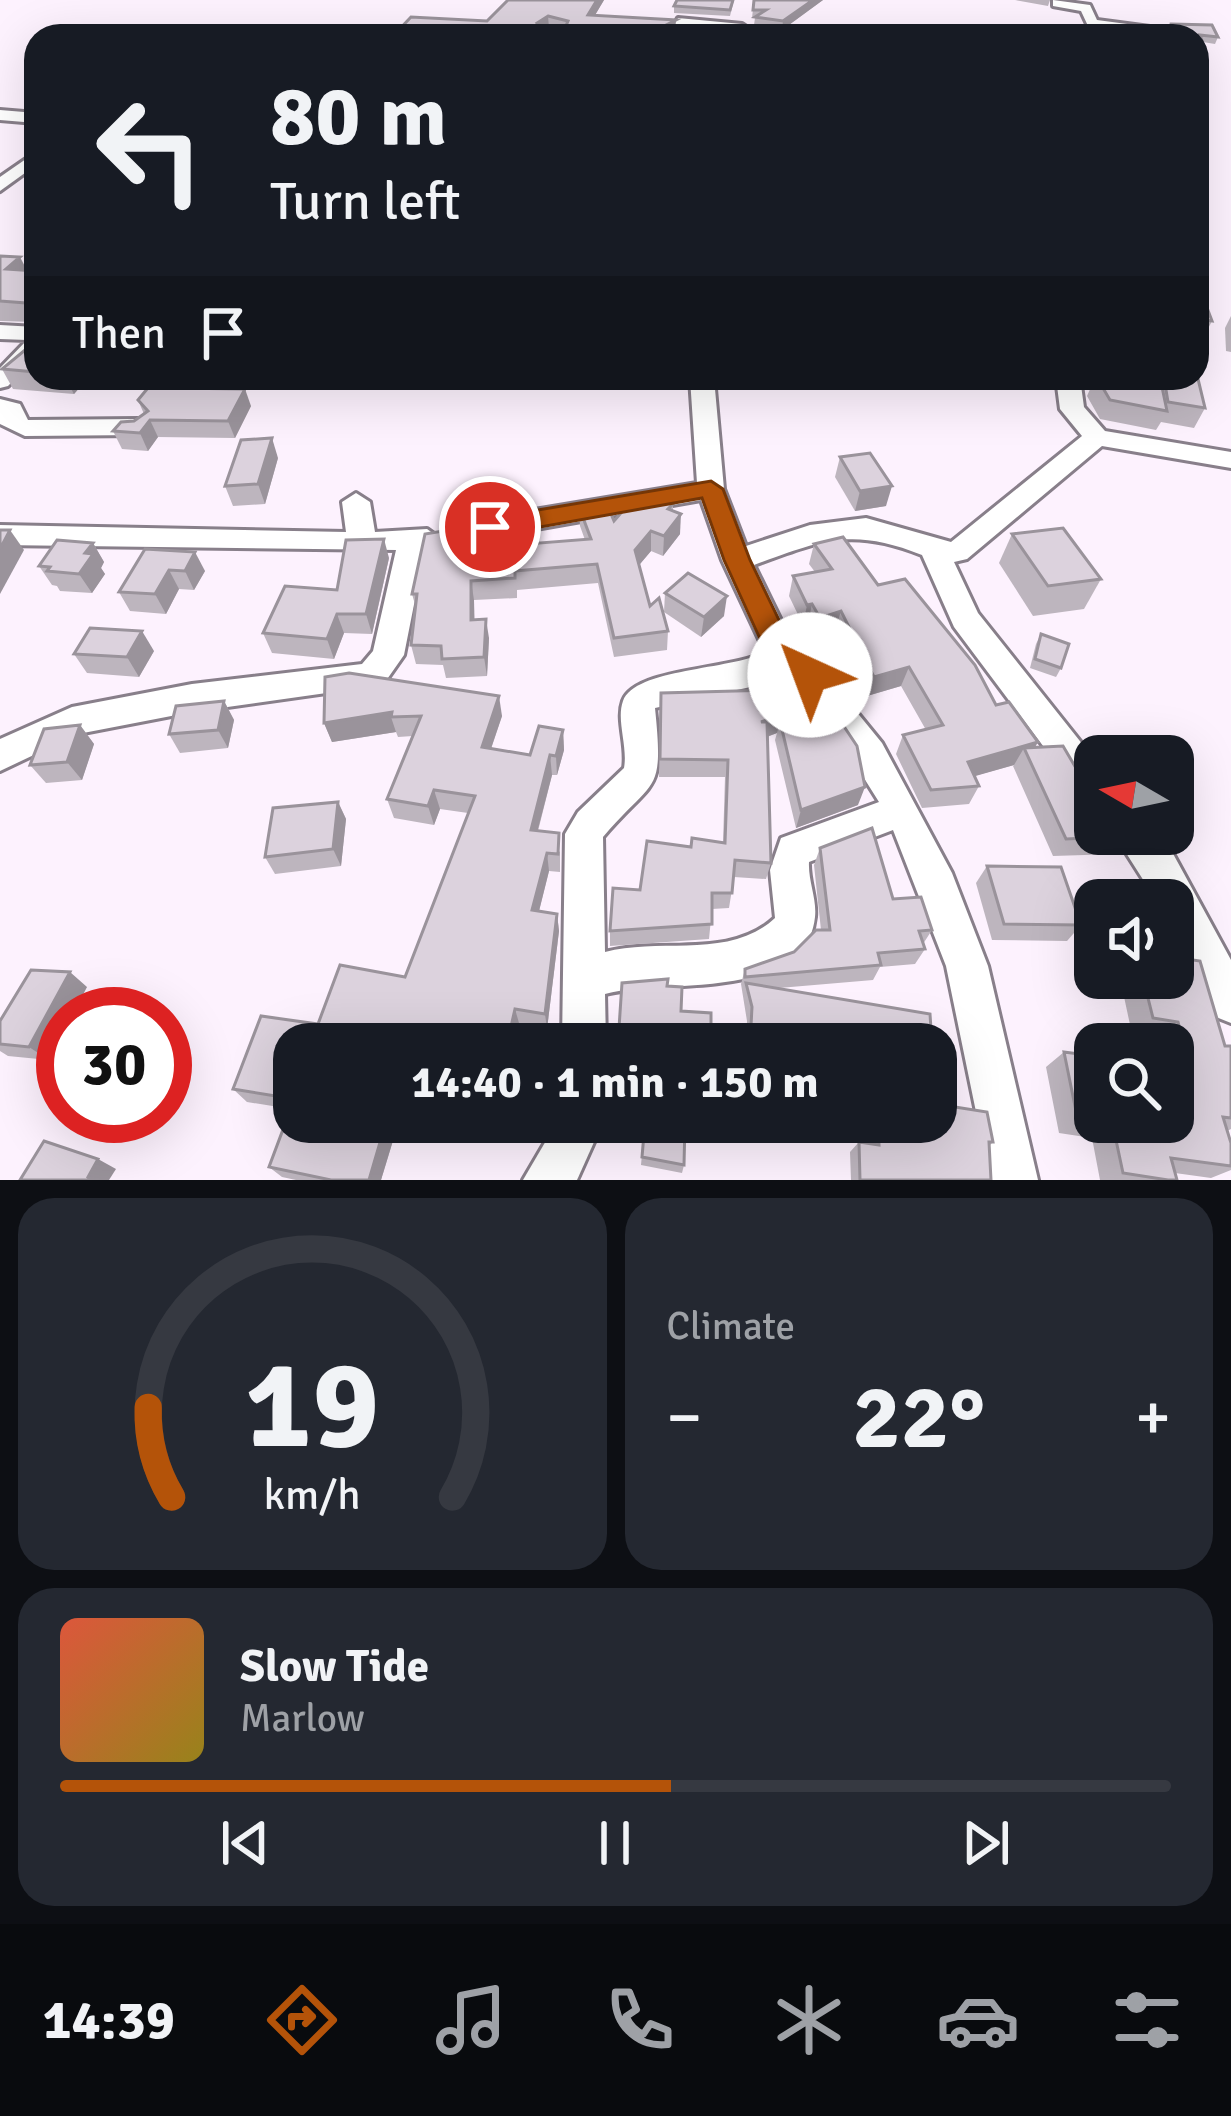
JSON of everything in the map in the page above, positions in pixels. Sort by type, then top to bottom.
[{"type":"street","points":[[1057,3],[1086,8],[1089,22],[1136,24]]},
{"type":"street","points":[[0,186],[24,167]]},
{"type":"street","points":[[0,381],[24,356]]},
{"type":"street","points":[[704,390],[711,489],[737,560],[783,657],[810,675],[847,718],[938,889],[967,967],[996,1122],[1014,1180]]},
{"type":"street","points":[[1070,390],[1072,409],[1097,437],[1231,460]]},
{"type":"street","points":[[0,406],[11,409],[11,422],[25,428],[140,427]]},
{"type":"street","points":[[737,560],[829,530],[868,528],[890,530],[934,551],[957,552],[1097,437]]},
{"type":"street","points":[[0,535],[412,542],[711,489]]},
{"type":"street","points":[[356,502],[357,526],[367,542]]},
{"type":"street","points":[[0,756],[72,721],[192,698],[371,676],[388,655],[412,542]]},
{"type":"street","points":[[934,551],[965,619],[1074,761]]},
{"type":"street","points":[[583,1023],[584,834],[602,807],[632,788],[640,775],[638,710],[642,697],[755,674],[783,657]]},
{"type":"street","points":[[581,981],[624,968],[690,968],[752,955],[770,946],[788,936],[794,926],[788,869],[794,850],[900,811]]},
{"type":"street","points":[[1150,855],[1231,1002]]},
{"type":"street","points":[[547,1180],[571,1143]]},
{"type":"building","points":[[508,0],[597,0],[588,15],[676,20],[668,24],[567,24],[548,16],[538,24],[404,24],[411,17],[487,21]]},
{"type":"building","points":[[677,0],[733,0],[730,10],[674,6]]},
{"type":"building","points":[[754,0],[813,0],[783,21],[755,17],[766,10],[753,10]]},
{"type":"building","points":[[0,256],[20,257],[6,269],[24,270],[24,303],[0,301]]},
{"type":"building","points":[[24,351],[24,371],[2,369]]},
{"type":"building","points":[[146,390],[244,390],[228,421],[150,420],[140,433],[113,431],[121,422],[134,421],[148,411],[138,400]]},
{"type":"building","points":[[1104,390],[1163,390],[1167,411],[1110,400]]},
{"type":"building","points":[[1166,390],[1201,390],[1205,408],[1168,402]]},
{"type":"building","points":[[272,438],[258,484],[225,486],[241,440]]},
{"type":"building","points":[[870,453],[892,486],[860,491],[840,457]]},
{"type":"building","points":[[649,495],[673,504],[668,509],[681,514],[664,536],[651,531],[635,550],[650,606],[659,598],[668,631],[614,638],[597,564],[515,571],[515,578],[471,581],[471,620],[486,619],[484,657],[442,659],[441,646],[411,645],[417,594],[412,594],[425,534],[515,519],[515,545],[591,539],[579,507],[606,502],[614,521],[635,497]]},
{"type":"building","points":[[1063,528],[1101,579],[1048,586],[1012,534]]},
{"type":"building","points":[[0,530],[10,530],[0,549]]},
{"type":"building","points":[[843,537],[878,585],[905,579],[975,665],[996,705],[1009,702],[1038,742],[968,762],[979,786],[931,790],[903,735],[943,725],[909,667],[874,677],[841,611],[820,618],[812,604],[807,605],[793,576],[832,569],[814,544]]},
{"type":"building","points":[[384,539],[366,614],[337,614],[327,639],[263,633],[285,586],[337,590],[346,540]]},
{"type":"building","points":[[57,540],[93,543],[85,553],[93,554],[79,574],[39,566]]},
{"type":"building","points":[[145,549],[195,552],[185,571],[169,570],[155,594],[119,592]]},
{"type":"building","points":[[688,573],[727,596],[704,617],[665,593]]},
{"type":"building","points":[[90,628],[142,631],[127,657],[74,654]]},
{"type":"building","points":[[1041,634],[1069,644],[1061,668],[1035,659]]},
{"type":"building","points":[[838,647],[844,677],[823,654]]},
{"type":"building","points":[[786,662],[824,700],[761,722],[767,722],[771,863],[735,860],[732,893],[712,893],[712,924],[610,931],[613,888],[640,890],[647,841],[691,847],[692,838],[725,843],[728,760],[660,759],[661,693],[806,689]]},
{"type":"building","points":[[349,673],[499,696],[482,747],[530,755],[539,726],[563,730],[556,756],[550,755],[531,830],[559,833],[558,854],[547,853],[532,910],[557,914],[545,1014],[515,1009],[512,1023],[318,1023],[340,965],[405,977],[475,796],[434,790],[428,806],[387,799],[421,716],[391,717],[392,712],[324,723],[325,677]]},
{"type":"building","points":[[224,701],[218,730],[169,734],[176,706]]},
{"type":"building","points":[[780,721],[841,722],[857,746],[865,787],[801,810]]},
{"type":"building","points":[[80,725],[67,762],[30,765],[44,729]]},
{"type":"building","points":[[1063,746],[1074,765],[1074,839],[1066,839],[1024,748]]},
{"type":"building","points":[[338,802],[333,849],[265,857],[273,808]]},
{"type":"building","points":[[872,828],[893,899],[921,897],[932,930],[919,931],[925,949],[878,953],[881,965],[745,977],[745,969],[794,952],[816,930],[830,930],[820,848]]},
{"type":"building","points":[[987,866],[1061,867],[1074,905],[1074,925],[1004,924]]},
{"type":"building","points":[[1194,960],[1200,961],[1225,1046],[1231,1046],[1231,1118],[1223,1117],[1231,1143],[1231,1166],[1171,1158],[1177,1180],[1123,1173],[1117,1143],[1194,1143],[1194,1023],[1153,1018],[1148,999],[1194,999]]},
{"type":"building","points":[[31,970],[70,972],[62,987],[36,987],[36,1034],[29,1047],[0,1044],[0,1021]]},
{"type":"building","points":[[668,979],[667,986],[682,987],[681,1011],[711,1013],[711,1023],[619,1023],[622,983]]},
{"type":"building","points":[[746,983],[930,1014],[931,1023],[751,1023]]},
{"type":"building","points":[[261,1016],[311,1023],[273,1023],[273,1096],[233,1089]]},
{"type":"building","points":[[1064,1052],[1074,1053],[1074,1101]]},
{"type":"building","points":[[957,1107],[987,1112],[993,1142],[989,1142],[991,1180],[860,1180],[859,1143],[957,1143]]},
{"type":"building","points":[[43,1143],[98,1159],[88,1177],[94,1180],[20,1180]]},
{"type":"building","points":[[278,1143],[380,1143],[369,1180],[331,1180],[269,1167]]},
{"type":"building","points":[[643,1143],[685,1143],[684,1165],[642,1157]]},
{"type":"route","points":[[490,527],[711,489],[737,560],[783,657],[810,675]]}]
